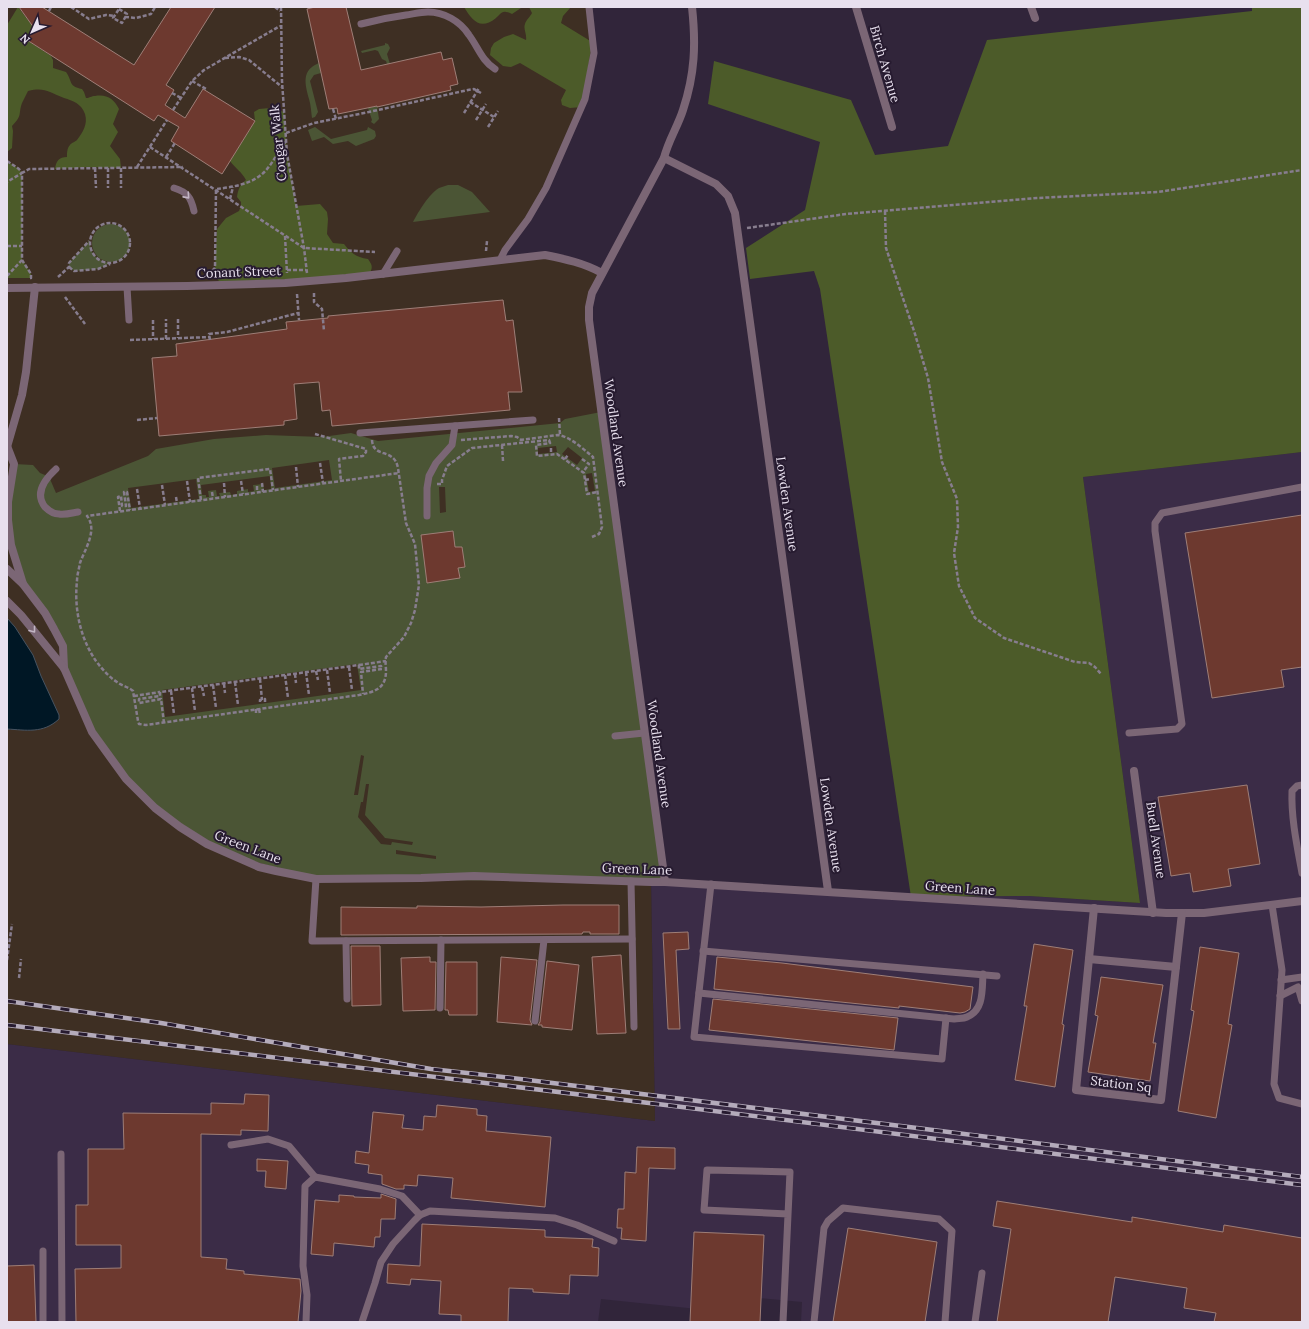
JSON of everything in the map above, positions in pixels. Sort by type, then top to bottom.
[{"type":"street","name":"Woodland Avenue","points":[[665,882],[589,320],[592,293],[664,158],[667,144],[683,111],[692,78],[695,53],[692,7]]},
{"type":"street","name":"Birch Avenue","points":[[856,7],[892,127]]},
{"type":"street","points":[[1031,7],[1036,18]]},
{"type":"street","name":"Lowden Avenue","points":[[664,158],[716,184],[728,196],[735,213],[828,891]]},
{"type":"street","name":"Conant Street","points":[[7,288],[264,284],[346,278],[544,256],[567,259],[589,265],[602,273]]},
{"type":"street","points":[[23,584],[10,538],[8,502],[14,464],[7,446],[24,388],[35,287]]},
{"type":"street","name":"Green Lane","points":[[7,569],[23,584],[45,613],[63,646],[64,668]]},
{"type":"street","name":"Green Lane","points":[[7,602],[21,615],[64,668],[92,732],[126,779],[155,808],[180,827],[207,844],[232,856],[265,868],[316,879],[474,876],[665,882],[1182,913],[1204,913],[1302,901]]},
{"type":"street","name":"Buell Avenue","points":[[1134,771],[1154,912]]},
{"type":"street","name":"Station Sq","points":[[1094,908],[1076,1090],[1161,1100],[1182,913]]},
{"type":"street","points":[[1089,959],[1176,967]]},
{"type":"lane","points":[[500,260],[505,250],[528,219],[546,188],[585,99],[594,53],[589,7]]},
{"type":"lane","points":[[361,24],[387,17],[428,12],[452,18],[469,34],[488,65],[495,69]]},
{"type":"lane","points":[[174,188],[183,191],[192,201],[194,210]]},
{"type":"lane","points":[[383,274],[398,251]]},
{"type":"lane","points":[[127,287],[129,320]]},
{"type":"lane","points":[[360,433],[532,420]]},
{"type":"lane","points":[[427,516],[429,476],[436,463],[452,445],[455,426]]},
{"type":"lane","points":[[56,469],[48,476],[42,485],[40,496],[42,503],[46,508],[59,514],[78,512]]},
{"type":"lane","points":[[1130,733],[1177,729],[1182,724],[1155,523],[1162,513],[1302,487]]},
{"type":"lane","points":[[615,736],[644,733]]},
{"type":"lane","points":[[1302,785],[1297,786],[1292,791],[1298,852],[1302,873]]},
{"type":"lane","points":[[316,879],[312,941],[632,939]]},
{"type":"lane","points":[[631,882],[634,1027]]},
{"type":"lane","points":[[711,884],[694,1037],[942,1059],[946,1018]]},
{"type":"lane","points":[[1272,905],[1282,970],[1274,1084],[1279,1098],[1302,1104]]},
{"type":"lane","points":[[440,940],[440,1008]]},
{"type":"lane","points":[[535,1021],[544,940]]},
{"type":"lane","points":[[346,941],[347,999]]},
{"type":"lane","points":[[703,951],[997,976]]},
{"type":"lane","points":[[699,993],[954,1019],[966,1018],[976,1011],[982,1000],[983,974]]},
{"type":"lane","points":[[1281,980],[1302,977]]},
{"type":"lane","points":[[1280,996],[1298,987],[1302,1001]]},
{"type":"lane","points":[[231,1145],[268,1140],[289,1146],[315,1177],[380,1189],[402,1196],[420,1215]]},
{"type":"lane","points":[[61,1154],[62,1322]]},
{"type":"lane","points":[[783,1322],[790,1172],[707,1170],[704,1210],[788,1214]]},
{"type":"lane","points":[[306,1322],[307,1295],[303,1266],[305,1186],[315,1177]]},
{"type":"lane","points":[[814,1322],[824,1228],[828,1221],[843,1208],[939,1219],[952,1231],[945,1322]]},
{"type":"lane","points":[[362,1322],[376,1283],[381,1262],[393,1244],[420,1215],[430,1211],[555,1218],[577,1225],[614,1241]]},
{"type":"lane","points":[[43,1251],[43,1322]]},
{"type":"lane","points":[[975,1322],[982,1273]]},
{"type":"path","points":[[49,11],[51,7]]},
{"type":"path","points":[[71,7],[89,19],[106,15],[115,16]]},
{"type":"path","points":[[125,17],[136,18],[151,14],[155,7]]},
{"type":"path","points":[[275,7],[281,11]]},
{"type":"path","name":"Cougar Walk","points":[[281,7],[280,26],[287,154],[304,248],[307,275]]},
{"type":"path","points":[[119,9],[127,14],[122,23],[114,18],[115,16],[119,9]]},
{"type":"path","points":[[174,110],[192,81],[204,70],[280,26]]},
{"type":"path","points":[[224,58],[239,57],[249,60],[283,87]]},
{"type":"path","points":[[192,81],[206,90]]},
{"type":"path","points":[[286,133],[314,123],[478,89]]},
{"type":"path","points":[[478,89],[481,93]]},
{"type":"path","points":[[464,113],[478,89]]},
{"type":"path","points":[[172,93],[181,98]]},
{"type":"path","points":[[470,102],[494,117]]},
{"type":"path","points":[[476,120],[486,104]]},
{"type":"path","points":[[333,108],[336,119]]},
{"type":"path","points":[[488,127],[498,111]]},
{"type":"path","points":[[137,168],[167,120]]},
{"type":"path","points":[[216,189],[233,187],[258,178],[266,170],[286,141]]},
{"type":"path","points":[[166,157],[175,143]]},
{"type":"path","points":[[150,147],[304,248],[375,252]]},
{"type":"path","points":[[7,161],[19,169],[22,173],[22,260],[31,274],[31,278]]},
{"type":"path","points":[[7,182],[30,169],[182,167]]},
{"type":"path","points":[[95,168],[96,188]]},
{"type":"path","points":[[108,168],[108,188]]},
{"type":"path","points":[[121,168],[121,188]]},
{"type":"path","points":[[737,230],[846,214],[1037,198],[1158,192],[1302,170]]},
{"type":"path","points":[[230,199],[233,187]]},
{"type":"path","points":[[205,277],[215,268],[216,189]]},
{"type":"path","points":[[885,211],[886,248],[928,378],[942,462],[957,499],[958,527],[954,553],[959,586],[975,618],[1004,638],[1075,662],[1089,664],[1095,667],[1101,674]]},
{"type":"path","points":[[56,278],[69,267],[69,263],[90,240],[94,230],[104,223],[116,223],[128,233],[130,242],[128,253],[122,259],[98,269],[74,271],[69,267]]},
{"type":"path","points":[[285,235],[287,277]]},
{"type":"path","points":[[90,240],[90,247],[94,255],[103,262],[110,264]]},
{"type":"path","points":[[486,254],[487,241]]},
{"type":"path","points":[[7,246],[22,246]]},
{"type":"path","points":[[7,276],[22,260]]},
{"type":"path","points":[[286,270],[307,270]]},
{"type":"path","points":[[314,293],[314,302],[322,309],[324,331]]},
{"type":"path","points":[[297,294],[299,320]]},
{"type":"path","points":[[64,297],[85,324]]},
{"type":"path","points":[[130,340],[210,338],[209,334],[227,332],[298,313]]},
{"type":"path","points":[[166,319],[166,339]]},
{"type":"path","points":[[178,319],[178,338]]},
{"type":"path","points":[[153,320],[153,339]]},
{"type":"path","points":[[137,420],[157,418]]},
{"type":"path","points":[[559,418],[560,435]]},
{"type":"path","points":[[315,434],[366,449],[363,456],[339,459],[341,481]]},
{"type":"path","points":[[520,440],[560,435],[567,437],[593,456],[602,527],[599,534],[592,537]]},
{"type":"path","points":[[452,441],[511,436],[523,443]]},
{"type":"path","points":[[428,484],[442,484],[447,466],[472,448],[549,440],[550,443],[536,445],[537,456],[558,454],[584,473],[587,494],[598,492]]},
{"type":"path","points":[[372,445],[376,450],[387,454],[397,463],[399,473],[406,523],[415,544],[419,585],[415,610],[411,623],[404,636],[386,657],[386,672],[380,687],[377,690],[363,694],[164,723],[146,725],[139,724],[134,691],[118,683],[109,676],[94,659],[78,618],[76,596],[80,564],[90,539],[90,520],[87,516],[147,506],[186,501],[190,502],[222,496],[263,492],[316,483],[399,473]]},
{"type":"path","points":[[502,445],[503,461]]},
{"type":"path","points":[[551,448],[551,454]]},
{"type":"path","points":[[565,459],[568,455]]},
{"type":"path","points":[[582,459],[589,464],[582,472]]},
{"type":"path","points":[[320,463],[323,483]]},
{"type":"path","points":[[296,467],[298,487]]},
{"type":"path","points":[[203,499],[198,478],[270,469],[273,490]]},
{"type":"path","points":[[585,480],[590,479]]},
{"type":"path","points":[[187,481],[190,502]]},
{"type":"path","points":[[241,481],[243,494]]},
{"type":"path","points":[[224,483],[228,496]]},
{"type":"path","points":[[262,483],[263,492]]},
{"type":"path","points":[[162,485],[167,504]]},
{"type":"path","points":[[256,486],[257,492]]},
{"type":"path","points":[[137,489],[140,508]]},
{"type":"path","points":[[120,511],[118,497],[121,496],[122,506],[126,506],[124,492],[127,492],[130,510]]},
{"type":"path","points":[[212,492],[213,498]]},
{"type":"path","points":[[176,497],[177,503]]},
{"type":"path","points":[[134,696],[192,688],[198,689],[202,687],[213,685],[217,686],[235,682],[242,683],[260,679],[277,678],[285,675],[312,673],[316,671],[321,672],[341,669],[349,666],[386,661]]},
{"type":"path","points":[[359,665],[359,668],[381,666],[382,669],[361,672],[363,694]]},
{"type":"path","points":[[349,666],[352,690]]},
{"type":"path","points":[[327,670],[330,693]]},
{"type":"path","points":[[316,671],[318,680]]},
{"type":"path","points":[[295,674],[296,683]]},
{"type":"path","points":[[304,674],[309,695]]},
{"type":"path","points":[[285,675],[288,698]]},
{"type":"path","points":[[260,679],[262,700]]},
{"type":"path","points":[[235,682],[238,705]]},
{"type":"path","points":[[224,684],[225,693]]},
{"type":"path","points":[[213,685],[216,708]]},
{"type":"path","points":[[202,687],[204,696]]},
{"type":"path","points":[[192,688],[195,711]]},
{"type":"path","points":[[171,691],[174,714]]},
{"type":"path","points":[[160,692],[160,696],[139,700],[139,702],[161,699],[164,723]]},
{"type":"path","points":[[262,700],[265,699],[266,702]]},
{"type":"path","points":[[258,709],[258,714]]},
{"type":"path","points":[[7,960],[12,924]]},
{"type":"path","points":[[19,978],[21,959]]},
{"type":"shaded area","points":[[7,7],[589,7],[594,53],[585,99],[546,188],[500,260],[545,255],[602,273],[589,307],[651,882],[655,1121],[7,1044]]},
{"type":"shaded area","points":[[1302,452],[1302,1322],[801,1322],[802,1302],[748,1297],[746,1314],[601,1299],[598,1322],[7,1322],[7,1044],[655,1121],[651,882],[911,897],[1029,896],[1140,903],[1083,477]]},
{"type":"green space","points":[[18,7],[34,28],[27,40],[51,56],[53,60],[53,68],[66,72],[71,83],[82,89],[86,98],[103,96],[110,98],[117,105],[119,109],[113,124],[118,132],[110,146],[120,159],[121,168],[89,167],[55,169],[58,160],[67,157],[69,146],[77,140],[81,134],[86,118],[81,107],[76,103],[43,90],[28,91],[22,103],[19,117],[12,126],[12,148],[7,152],[7,25]]},
{"type":"green space","points":[[464,7],[525,7],[512,14],[503,12],[490,22],[481,24],[473,20]]},
{"type":"green space","points":[[529,7],[571,7],[563,16],[561,23],[592,42],[582,107],[570,108],[562,105],[561,100],[566,90],[520,63],[511,67],[503,66],[490,55],[491,48],[494,43],[504,37],[513,34],[526,40],[526,21],[532,13]]},
{"type":"green space","points":[[1252,7],[1302,7],[1302,452],[1083,477],[1140,903],[1029,896],[911,897],[820,289],[814,271],[750,279],[746,248],[805,210],[820,142],[708,104],[714,61],[851,100],[875,155],[948,146],[987,40],[1252,11]]},
{"type":"green space","points":[[385,43],[388,44],[390,48],[387,54],[390,64],[387,64],[386,61],[382,59],[378,51],[375,50],[362,53],[361,51],[385,45]]},
{"type":"green space","points":[[319,63],[321,73],[314,75],[310,81],[318,112],[315,117],[312,118],[306,88],[306,78],[309,69]]},
{"type":"green space","points":[[377,106],[379,119],[374,124],[371,122],[372,120],[368,108]]},
{"type":"green space","points":[[270,108],[284,112],[287,154],[296,206],[320,204],[327,212],[327,234],[333,243],[344,244],[354,254],[368,259],[372,267],[368,276],[224,285],[218,280],[215,268],[217,229],[226,218],[239,211],[241,202],[237,197],[238,192],[241,185],[246,180],[230,161],[255,121],[254,112],[259,109]]},
{"type":"green space","points":[[315,127],[331,139],[367,130],[368,127],[375,131],[376,136],[374,139],[356,146],[348,141],[333,144],[324,137],[312,141],[308,130]]},
{"type":"green space","points":[[7,161],[19,169],[22,173],[22,259],[31,274],[31,278],[7,278]]},
{"type":"green space","points":[[448,185],[458,185],[472,192],[490,212],[413,222],[431,194],[439,188]]},
{"type":"green space","points":[[111,224],[121,227],[127,233],[130,243],[127,253],[121,259],[111,262],[101,259],[95,253],[92,243],[95,233],[101,227]]},
{"type":"green space","points":[[90,240],[91,249],[95,256],[102,261],[110,263],[98,269],[74,271],[69,267],[69,263]]},
{"type":"green space","points":[[601,412],[665,882],[316,879],[232,855],[155,808],[102,746],[64,668],[63,646],[23,584],[8,520],[14,464],[33,465],[40,473],[50,479],[56,493],[148,456],[156,449],[214,439],[266,435],[322,437],[351,433],[378,441],[560,423],[565,419]],"holes":[[[556,446],[557,452],[538,454],[538,448]],[[568,447],[582,458],[577,465],[562,454]],[[329,460],[332,480],[275,488],[272,468]],[[592,473],[595,491],[589,492],[586,474]],[[270,476],[271,489],[264,490],[263,484],[253,485],[254,491],[248,492],[248,489],[237,491],[237,494],[231,495],[230,492],[219,493],[220,496],[217,496],[216,490],[208,491],[209,497],[202,495],[201,485]],[[196,479],[199,499],[131,508],[128,488]],[[439,487],[445,487],[446,512],[440,513]],[[357,664],[361,690],[165,717],[162,690]],[[361,755],[364,756],[358,795],[354,795]],[[366,784],[369,784],[365,815],[385,838],[413,842],[412,845],[392,842],[391,845],[381,844],[358,817],[361,802],[363,802]],[[396,850],[436,856],[436,859],[396,854]]]},
{"type":"water","points":[[7,618],[15,627],[33,655],[59,715],[59,719],[47,727],[34,730],[7,729]]},
{"type":"building","points":[[19,7],[42,7],[134,65],[171,7],[215,7],[166,85],[174,90],[165,105],[185,118],[203,89],[255,121],[222,174],[171,141],[179,127],[158,115],[154,121],[27,40],[34,28]]},
{"type":"building","points":[[315,7],[346,7],[361,70],[441,52],[443,60],[452,58],[458,84],[450,86],[451,90],[377,107],[338,114],[337,108],[329,109],[307,9]]},
{"type":"building","points":[[503,300],[506,321],[513,320],[522,392],[508,392],[510,410],[332,426],[330,410],[322,411],[319,382],[294,384],[297,419],[284,421],[284,425],[159,436],[152,358],[177,356],[176,344],[287,329],[286,322],[328,318],[328,316]]},
{"type":"building","points":[[1302,515],[1302,667],[1281,670],[1284,687],[1212,698],[1185,533]]},
{"type":"building","points":[[453,531],[455,547],[462,547],[465,567],[458,568],[460,578],[427,583],[421,535]]},
{"type":"building","points":[[1247,785],[1260,864],[1228,869],[1231,886],[1193,892],[1190,873],[1171,876],[1158,797]]},
{"type":"building","points":[[619,905],[619,934],[590,934],[590,932],[583,932],[582,934],[341,935],[341,907],[417,908],[417,906],[481,907]]},
{"type":"building","points":[[688,932],[689,949],[676,950],[680,1029],[668,1029],[663,933]]},
{"type":"building","points":[[1034,944],[1073,950],[1062,1024],[1064,1025],[1055,1087],[1015,1080],[1027,1006],[1024,1006]]},
{"type":"building","points":[[351,946],[380,946],[381,1005],[352,1006]]},
{"type":"building","points":[[1200,947],[1239,953],[1228,1024],[1232,1025],[1216,1118],[1178,1111],[1194,1011],[1191,1010]]},
{"type":"building","points":[[621,955],[626,1033],[597,1034],[592,957]]},
{"type":"building","points":[[430,957],[430,962],[436,962],[435,1010],[403,1011],[401,958]]},
{"type":"building","points":[[501,957],[537,960],[530,1020],[532,1025],[497,1022]]},
{"type":"building","points":[[717,957],[782,963],[973,987],[970,1009],[960,1013],[714,989]]},
{"type":"building","points":[[547,961],[579,965],[572,1030],[542,1027],[542,1025],[538,1025],[540,1022]]},
{"type":"building","points":[[446,962],[477,962],[477,1015],[449,1015],[448,1010],[445,1010]]},
{"type":"building","points":[[1101,977],[1163,985],[1153,1043],[1156,1043],[1150,1081],[1088,1072],[1098,1016],[1095,1015]]},
{"type":"building","points":[[713,999],[898,1018],[894,1050],[709,1030]]},
{"type":"building","points":[[245,1094],[269,1095],[268,1131],[241,1130],[241,1135],[201,1134],[201,1257],[227,1259],[226,1269],[244,1271],[244,1274],[300,1279],[301,1291],[298,1322],[76,1322],[75,1269],[121,1268],[121,1245],[76,1245],[76,1205],[88,1205],[88,1149],[124,1149],[123,1113],[211,1114],[211,1103],[244,1104]]},
{"type":"building","points":[[437,1105],[477,1109],[477,1115],[487,1116],[486,1131],[551,1137],[545,1207],[451,1198],[453,1178],[418,1175],[417,1186],[404,1185],[404,1189],[396,1189],[382,1184],[382,1175],[368,1173],[369,1165],[355,1163],[356,1151],[369,1153],[373,1112],[404,1115],[402,1128],[423,1130],[424,1116],[436,1117]]},
{"type":"building","points":[[637,1147],[675,1148],[675,1169],[649,1168],[646,1241],[621,1239],[622,1228],[617,1228],[618,1209],[624,1209],[625,1172],[636,1173]]},
{"type":"building","points":[[257,1159],[288,1161],[286,1189],[265,1187],[266,1171],[257,1171]]},
{"type":"building","points":[[381,1194],[396,1199],[395,1219],[381,1219],[380,1237],[375,1237],[374,1247],[334,1243],[333,1256],[311,1254],[315,1200],[339,1202],[339,1195],[381,1198]]},
{"type":"building","points":[[997,1201],[1132,1222],[1132,1217],[1223,1232],[1224,1225],[1302,1238],[1302,1322],[1214,1322],[1216,1313],[1184,1308],[1187,1288],[1115,1277],[1108,1322],[997,1322],[1011,1229],[993,1226]]},
{"type":"building","points":[[422,1224],[545,1230],[545,1237],[593,1239],[592,1247],[599,1248],[598,1276],[570,1275],[569,1294],[533,1292],[533,1289],[509,1288],[508,1322],[461,1322],[461,1315],[439,1314],[441,1281],[411,1279],[410,1285],[387,1283],[388,1264],[420,1266]]},
{"type":"building","points":[[848,1228],[937,1242],[925,1322],[833,1322]]},
{"type":"building","points":[[694,1232],[764,1235],[760,1322],[690,1322]]},
{"type":"building","points":[[34,1265],[36,1322],[7,1322],[7,1266]]},
{"type":"railway","points":[[7,1001],[161,1023],[431,1069],[917,1128],[1302,1177]]},
{"type":"railway","points":[[7,1025],[682,1107],[1302,1185]]}]
